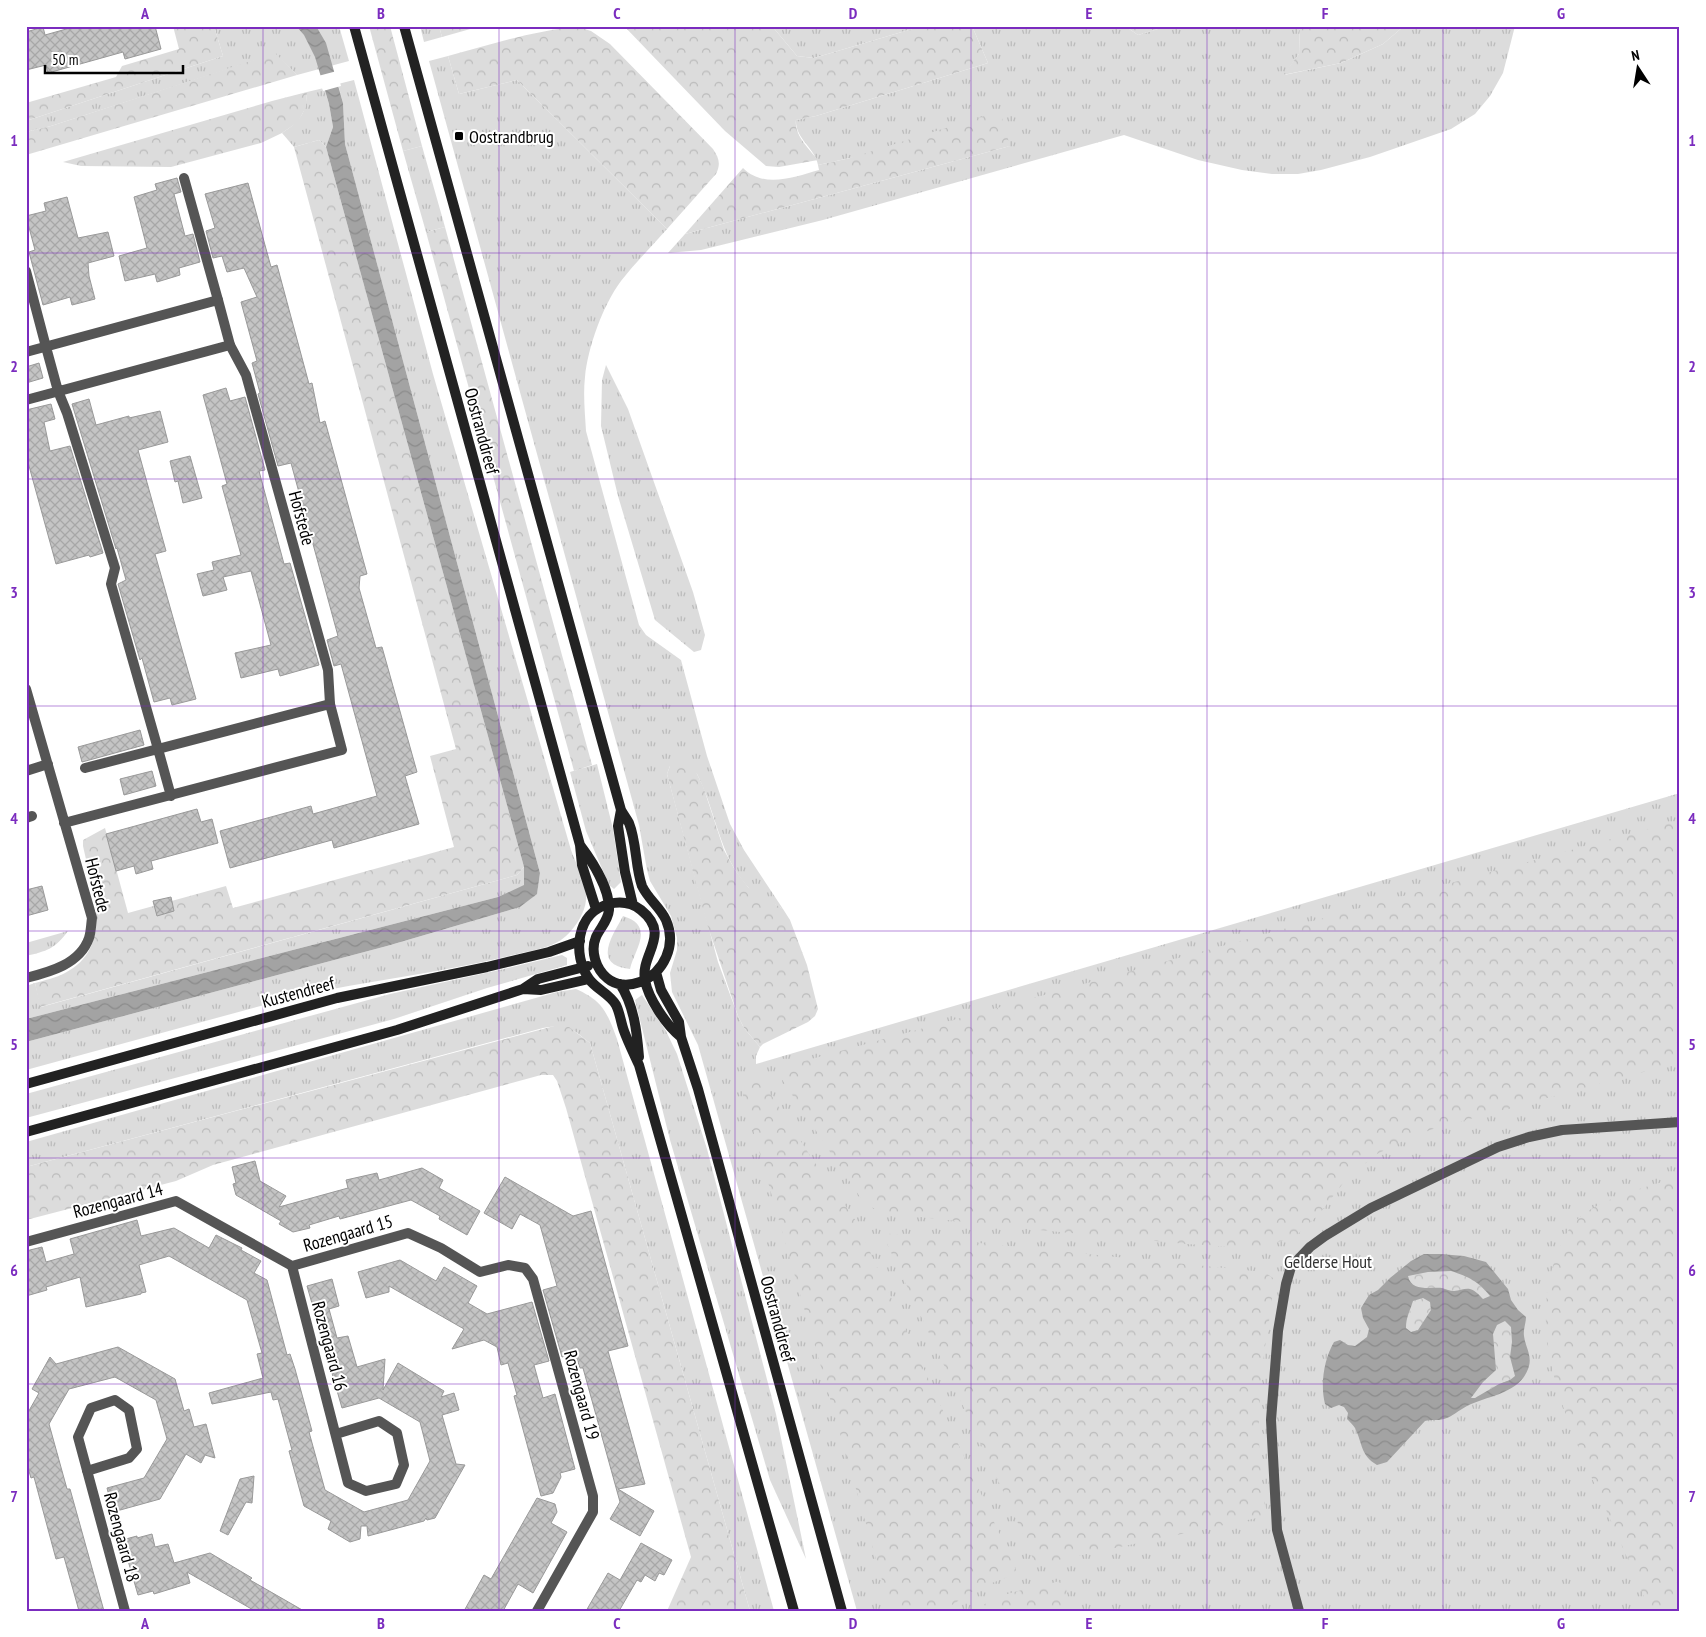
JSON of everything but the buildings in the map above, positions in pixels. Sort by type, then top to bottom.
[{"type":"main road","name":"Oostranddreef","points":[[354,26],[580,845],[582,865],[596,909]]},
{"type":"main road","name":"Oostranddreef","points":[[404,26],[621,810],[629,822],[640,878],[647,895],[661,911],[669,929],[669,950],[666,959],[656,972],[661,990],[678,1022],[698,1089],[842,1611]]},
{"type":"main road","name":"Oostranddreef","points":[[621,810],[618,826],[633,905]]},
{"type":"main road","name":"Oostranddreef","points":[[580,845],[597,872],[605,889],[609,904]]},
{"type":"main road","points":[[645,980],[644,972],[654,942],[654,932],[648,917],[633,905],[620,902],[596,909],[586,920],[580,936],[580,955],[583,967],[596,988],[612,1000],[616,1006],[639,1066],[794,1611]]},
{"type":"main road","points":[[609,904],[606,921],[595,939],[594,950],[597,964],[607,979],[620,984],[635,984],[656,972]]},
{"type":"main road","name":"Kustendreef","points":[[26,1084],[337,998],[488,967],[549,952],[580,941]]},
{"type":"main road","points":[[26,1132],[398,1030],[523,989],[538,979],[597,964]]},
{"type":"main road","points":[[523,989],[541,990],[589,978]]},
{"type":"main road","name":"Oostranddreef","points":[[645,980],[650,996],[659,1010],[672,1029],[681,1036]]},
{"type":"main road","points":[[620,984],[629,1002],[637,1030],[639,1066]]},
{"type":"street","name":"Hofstede","points":[[64,824],[342,750],[330,704],[328,670],[246,375],[230,345],[184,178]]},
{"type":"street","points":[[26,271],[58,391],[67,413],[115,568],[111,584],[171,796]]},
{"type":"street","points":[[26,352],[218,300]]},
{"type":"street","points":[[26,400],[230,345]]},
{"type":"street","name":"Hofstede","points":[[26,690],[92,918],[89,938],[80,954],[63,966],[26,978]]},
{"type":"street","points":[[85,768],[330,704]]},
{"type":"street","points":[[26,771],[48,764]]},
{"type":"street","points":[[1300,1611],[1277,1530],[1271,1420],[1278,1331],[1286,1284],[1291,1268],[1310,1247],[1371,1208],[1498,1147],[1528,1137],[1562,1130],[1680,1122]]},
{"type":"street","name":"Rozengaard 14","points":[[26,1242],[176,1200],[292,1266]]},
{"type":"street","name":"Rozengaard 15","points":[[292,1266],[408,1233],[441,1248]]},
{"type":"street","name":"Rozengaard 19","points":[[441,1248],[480,1272],[508,1265],[525,1268],[533,1279],[593,1496],[594,1512],[537,1611]]},
{"type":"street","name":"Rozengaard 16","points":[[292,1266],[348,1483],[366,1491],[396,1484],[404,1466],[397,1433],[379,1421],[336,1434]]},
{"type":"street","name":"Rozengaard 18","points":[[87,1471],[129,1458],[137,1449],[129,1410],[114,1400],[91,1408],[78,1437],[87,1471],[125,1611]]},
{"type":"green space","points":[[173,26],[214,26],[223,56],[26,121],[26,103],[116,77],[122,66],[179,49]]},
{"type":"green space","points":[[214,26],[339,26],[349,61],[297,75],[275,54],[51,126],[26,132],[26,121],[223,56]]},
{"type":"green space","points":[[369,26],[390,26],[422,146],[403,151]]},
{"type":"green space","points":[[420,26],[439,26],[442,37],[424,42]]},
{"type":"green space","points":[[439,26],[481,26],[442,37]]},
{"type":"green space","points":[[624,26],[772,26],[797,56],[814,58],[922,26],[972,26],[988,63],[816,116],[796,120],[797,131],[818,160],[779,167],[766,166],[725,131]]},
{"type":"green space","points":[[772,26],[922,26],[814,58],[797,56]]},
{"type":"green space","points":[[972,26],[1125,26],[1138,35],[1168,26],[1300,26],[1299,54],[1284,75],[1341,63],[1383,44],[1404,26],[1515,26],[1503,73],[1490,96],[1475,114],[1451,129],[1370,157],[1298,174],[1272,174],[1242,170],[1198,160],[1124,135],[823,220],[701,250],[668,253],[685,234],[1010,146],[850,158],[818,165],[797,127],[796,120],[816,116],[988,63]]},
{"type":"green space","points":[[1125,26],[1168,26],[1138,35]]},
{"type":"green space","points":[[1300,26],[1404,26],[1383,44],[1341,63],[1283,75],[1299,54]]},
{"type":"green space","points":[[578,27],[591,31],[610,44],[717,155],[719,164],[716,174],[667,229],[517,80],[459,94],[448,56],[529,35]]},
{"type":"green space","points":[[275,53],[297,75],[26,155],[26,132],[51,126]]},
{"type":"green space","name":"Gelderse Hout","points":[[448,56],[459,94],[517,80],[667,229],[621,281],[602,314],[589,353],[585,377],[586,431],[639,625],[646,635],[681,660],[707,756],[730,824],[744,850],[783,909],[750,889],[738,874],[724,847],[697,774],[670,766],[667,774],[718,962],[738,1016],[744,1028],[760,1047],[756,1056],[756,1064],[1680,793],[1680,1611],[857,1611],[698,1045],[672,992],[670,973],[677,950],[677,938],[671,916],[650,881],[639,825],[429,61]]},
{"type":"green space","points":[[354,80],[433,374],[571,850],[585,888],[586,900],[584,910],[576,925],[566,936],[554,944],[539,949],[483,962],[297,996],[26,1070],[26,1042],[387,946],[520,907],[537,893],[540,873],[345,144],[343,103],[338,84]]},
{"type":"green space","points":[[324,88],[333,127],[326,147],[319,140],[294,147],[282,133],[298,121],[305,106],[307,92]]},
{"type":"green space","points":[[307,92],[306,107],[298,122],[282,133],[261,143],[171,167],[81,166],[63,162],[272,101]]},
{"type":"green space","points":[[1000,111],[1010,146],[685,234],[743,168],[760,178],[780,180],[790,178],[819,170],[818,165],[850,158]]},
{"type":"green space","points":[[319,140],[326,147],[524,867],[517,875],[40,1007],[35,983],[65,973],[80,962],[90,948],[95,933],[96,916],[83,840],[105,828],[128,913],[226,886],[233,908],[454,847],[430,756],[456,749],[294,147]]},
{"type":"green space","points":[[422,146],[445,227],[426,232],[403,151]]},
{"type":"green space","points":[[445,227],[592,765],[574,771],[426,232]]},
{"type":"green space","points":[[606,365],[628,409],[693,592],[705,635],[701,650],[694,652],[655,620],[618,496],[601,426],[602,380]]},
{"type":"green space","points":[[597,764],[613,829],[621,882],[614,889],[609,885],[586,831],[570,772]]},
{"type":"green space","points":[[679,764],[688,766],[697,774],[703,786],[724,850],[735,870],[748,887],[783,909],[790,920],[807,965],[818,1009],[815,1016],[808,1022],[760,1047],[744,1028],[738,1016],[707,924],[667,774],[670,766]]},
{"type":"green space","points":[[1680,820],[1680,1062],[1433,1129],[1407,1139],[1377,1154],[1348,1177],[1320,1213],[1297,1235],[1285,1240],[1258,1247],[1187,1244],[885,1213],[873,1208],[860,1197],[775,1069]]},
{"type":"green space","points":[[524,867],[524,886],[498,897],[26,1019],[26,986],[35,983],[41,1007],[517,875]]},
{"type":"green space","points":[[623,916],[633,920],[639,926],[641,932],[630,969],[611,962],[608,955],[608,948],[614,932]]},
{"type":"green space","points":[[68,931],[55,946],[40,953],[26,956],[26,943]]},
{"type":"green space","points":[[562,955],[567,958],[567,965],[487,988],[394,1019],[26,1118],[26,1094],[390,994]]},
{"type":"green space","points":[[576,989],[585,993],[603,1008],[617,1039],[774,1611],[750,1611],[590,1043],[573,1030],[558,1026],[543,1028],[26,1167],[26,1142],[557,992]]},
{"type":"green space","points":[[642,995],[666,1031],[677,1054],[707,1149],[776,1414],[806,1559],[770,1480],[670,1140],[635,1000]]},
{"type":"green space","points":[[558,1025],[569,1027],[590,1043],[750,1611],[667,1611],[691,1557],[566,1108],[557,1081],[553,1075],[541,1075],[213,1165],[176,1181],[26,1220],[26,1167]]},
{"type":"green space","points":[[759,1076],[811,1157],[856,1221],[1016,1570],[1013,1575],[976,1589],[943,1611],[891,1611],[739,1081]]},
{"type":"green space","points":[[1680,1177],[1680,1611],[1650,1611],[1578,1445],[1556,1383],[1549,1351],[1546,1319],[1548,1288],[1556,1257],[1563,1240],[1572,1225],[1581,1216],[1602,1203],[1642,1188]]},
{"type":"green space","points":[[882,1233],[1264,1272],[1273,1278],[1261,1382],[1259,1419],[1261,1476],[1267,1513],[1257,1518],[1039,1564],[1033,1559]]},
{"type":"green space","points":[[1451,1271],[1473,1280],[1491,1296],[1483,1299],[1476,1292],[1469,1289],[1450,1291],[1440,1288],[1421,1288],[1413,1284],[1408,1276],[1428,1272]]},
{"type":"green space","points":[[1423,1298],[1430,1301],[1431,1310],[1418,1330],[1411,1332],[1406,1328],[1406,1324],[1413,1301]]},
{"type":"green space","points":[[1505,1321],[1511,1333],[1511,1358],[1515,1376],[1474,1398],[1470,1398],[1495,1370],[1493,1334],[1497,1325]]},
{"type":"green space","points":[[1064,1580],[1071,1611],[976,1611],[991,1599]]},
{"type":"water","points":[[296,26],[316,26],[326,43],[343,103],[345,144],[540,873],[537,894],[520,907],[387,946],[26,1042],[26,1019],[498,897],[524,885],[524,867],[326,147],[333,127],[329,104],[315,57],[304,35]]},
{"type":"water","points":[[1424,1254],[1440,1254],[1464,1256],[1486,1262],[1508,1289],[1511,1300],[1518,1310],[1526,1317],[1524,1334],[1530,1362],[1525,1375],[1519,1383],[1503,1392],[1475,1402],[1447,1418],[1425,1421],[1387,1462],[1377,1465],[1365,1453],[1355,1428],[1347,1419],[1348,1413],[1344,1407],[1339,1405],[1331,1408],[1325,1404],[1324,1372],[1334,1342],[1340,1340],[1348,1345],[1355,1346],[1367,1337],[1369,1329],[1363,1318],[1361,1308],[1369,1295],[1378,1290],[1411,1261]],"holes":[[[1451,1271],[1473,1280],[1490,1296],[1483,1299],[1470,1289],[1454,1291],[1442,1288],[1417,1287],[1410,1281],[1408,1276],[1428,1272]],[[1423,1298],[1430,1302],[1431,1310],[1418,1330],[1411,1332],[1406,1328],[1406,1324],[1413,1301]],[[1505,1321],[1511,1327],[1510,1357],[1515,1376],[1475,1398],[1471,1398],[1483,1382],[1496,1370],[1493,1334],[1497,1325]]]},
{"type":"pier","points":[[337,71],[341,86],[323,91],[318,76]]},
{"type":"place","name":"Oostrandbrug","points":[[459,136]]}]
